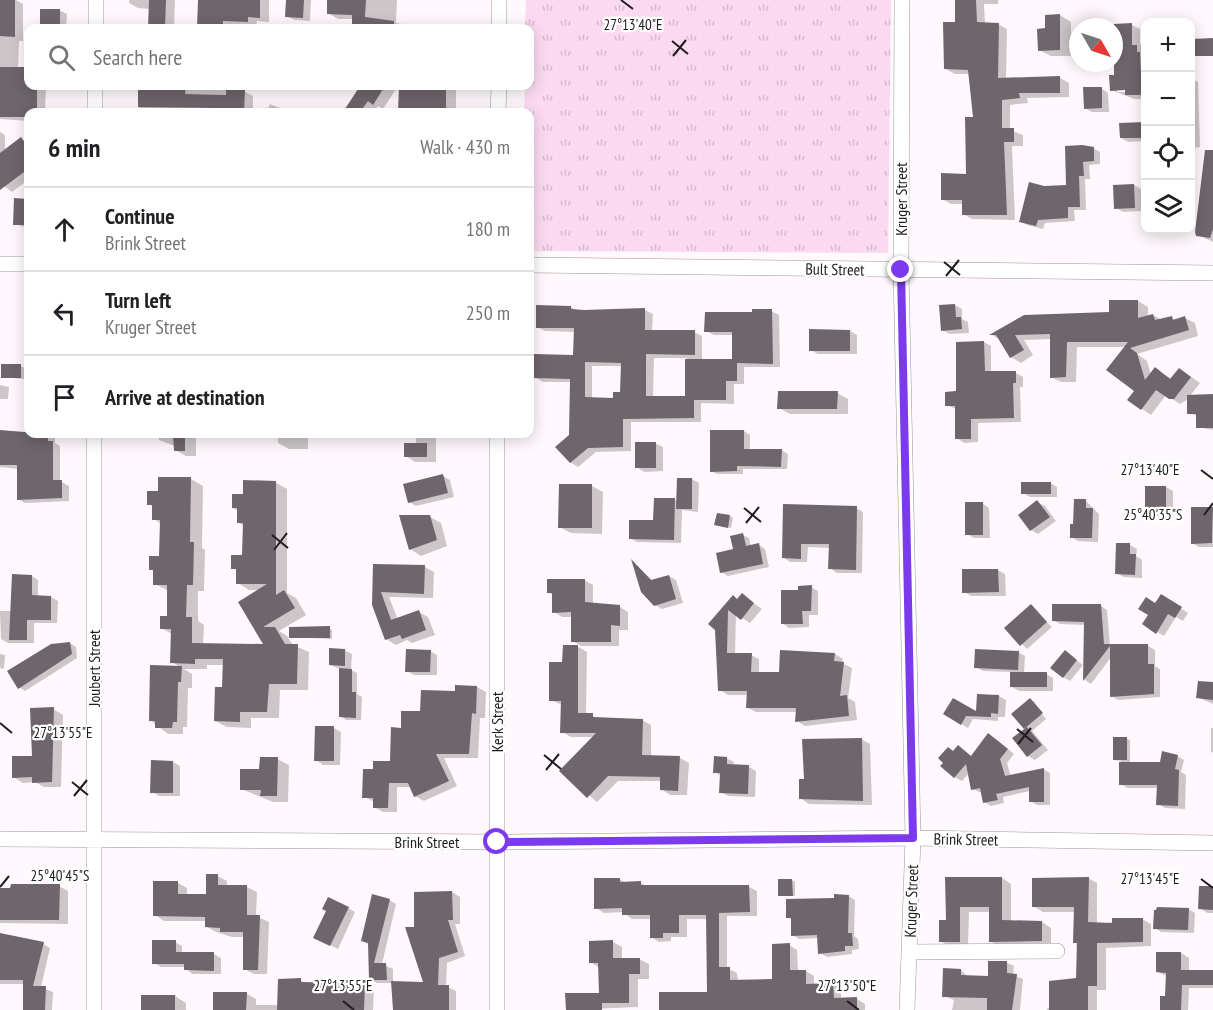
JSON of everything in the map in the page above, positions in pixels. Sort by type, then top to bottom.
[{"type":"street","points":[[96,0],[96,24]]},
{"type":"street","points":[[499,0],[499,24]]},
{"type":"street","name":"Kruger Street","points":[[902,0],[901,270],[913,838],[907,1010]]},
{"type":"street","points":[[95,108],[96,90]]},
{"type":"street","points":[[498,108],[499,90]]},
{"type":"street","points":[[0,264],[24,264]]},
{"type":"street","name":"Bult Street","points":[[534,265],[1213,273]]},
{"type":"street","name":"Joubert Street","points":[[94,438],[94,1010]]},
{"type":"street","name":"Kerk Street","points":[[497,438],[497,1010]]},
{"type":"street","name":"Brink Street","points":[[0,838],[497,842],[913,838],[1213,843]]},
{"type":"street","points":[[909,952],[1058,951]]},
{"type":"green space","points":[[526,0],[891,0],[888,253],[534,251],[534,108],[524,108],[525,90],[534,90],[534,24],[525,24]]},
{"type":"building","points":[[0,0],[15,0],[15,37],[0,36]]},
{"type":"building","points":[[149,0],[166,0],[165,24],[148,24]]},
{"type":"building","points":[[198,0],[260,0],[260,18],[248,17],[248,22],[223,21],[223,24],[197,24]]},
{"type":"building","points":[[286,0],[304,0],[303,18],[285,17]]},
{"type":"building","points":[[327,0],[366,0],[365,17],[394,21],[394,24],[352,24],[352,15],[327,14]]},
{"type":"building","points":[[955,0],[976,0],[977,22],[999,23],[998,78],[1060,76],[1060,93],[1019,93],[1020,98],[1002,100],[1002,128],[1014,128],[1014,142],[1004,142],[1007,215],[962,215],[962,200],[941,200],[941,173],[966,174],[965,117],[973,117],[968,70],[944,69],[943,22],[955,22]]},
{"type":"building","points":[[40,9],[60,9],[60,24],[40,24]]},
{"type":"building","points":[[1060,14],[1060,50],[1038,51],[1037,29],[1045,28],[1045,15]]},
{"type":"building","points":[[1132,23],[1132,45],[1137,45],[1137,52],[1140,52],[1141,95],[1125,95],[1125,90],[1110,91],[1109,75],[1114,75],[1114,72],[1123,72],[1123,24]]},
{"type":"building","points":[[1213,38],[1213,56],[1195,56],[1195,39]]},
{"type":"building","points":[[0,67],[24,67],[24,90],[37,90],[37,108],[24,108],[24,117],[0,117]]},
{"type":"building","points":[[1083,87],[1102,87],[1102,108],[1084,109]]},
{"type":"building","points":[[138,90],[186,90],[185,94],[226,95],[226,90],[245,90],[244,108],[138,107]]},
{"type":"building","points":[[357,90],[382,90],[373,105],[368,101],[363,108],[346,108]]},
{"type":"building","points":[[399,90],[446,90],[446,108],[398,108]]},
{"type":"building","points":[[1141,122],[1141,138],[1120,138],[1119,123]]},
{"type":"building","points":[[21,137],[24,141],[24,172],[0,190],[0,153]]},
{"type":"building","points":[[1065,146],[1094,147],[1094,161],[1083,162],[1084,176],[1079,176],[1080,207],[1068,207],[1068,218],[1038,220],[1036,226],[1019,222],[1029,182],[1044,186],[1066,185]]},
{"type":"building","points":[[1205,150],[1213,150],[1213,229],[1210,238],[1196,236]]},
{"type":"building","points":[[1134,184],[1135,208],[1114,209],[1113,185]]},
{"type":"building","points":[[14,198],[24,199],[24,225],[13,225]]},
{"type":"building","points":[[1109,300],[1138,300],[1138,318],[1153,314],[1155,320],[1172,316],[1173,320],[1185,316],[1189,330],[1130,348],[1137,353],[1145,380],[1155,367],[1170,379],[1179,368],[1191,377],[1174,399],[1169,399],[1156,390],[1141,410],[1127,400],[1134,391],[1106,370],[1128,342],[1067,342],[1066,377],[1050,378],[1050,334],[1015,335],[1024,350],[1010,358],[996,335],[989,335],[1024,315],[1109,312]]},
{"type":"building","points":[[955,304],[956,317],[961,317],[962,329],[941,331],[939,305]]},
{"type":"building","points":[[536,305],[571,306],[571,309],[584,310],[645,308],[645,330],[695,330],[695,355],[646,354],[646,396],[685,396],[685,359],[732,359],[732,332],[704,332],[705,312],[752,312],[752,309],[772,309],[773,364],[737,363],[737,381],[726,381],[726,400],[694,400],[694,418],[623,419],[623,447],[588,448],[570,463],[555,447],[569,435],[570,379],[534,378],[534,354],[573,355],[574,328],[536,328]],"holes":[[[585,362],[621,363],[620,392],[613,392],[613,398],[585,397]]]},
{"type":"building","points":[[809,329],[850,330],[850,351],[809,351]]},
{"type":"building","points":[[984,341],[985,371],[1016,371],[1016,383],[1013,383],[1014,418],[971,419],[971,439],[955,439],[955,406],[945,406],[945,392],[956,391],[956,342]]},
{"type":"building","points":[[1,364],[21,364],[21,378],[1,378]]},
{"type":"building","points":[[778,391],[838,391],[837,409],[777,409]]},
{"type":"building","points":[[1213,394],[1213,428],[1196,428],[1196,414],[1187,414],[1187,395]]},
{"type":"building","points":[[0,430],[24,432],[24,438],[48,438],[48,441],[53,441],[53,480],[62,480],[62,498],[17,500],[17,465],[0,465]]},
{"type":"building","points":[[710,430],[744,430],[744,449],[782,449],[781,467],[737,466],[737,471],[710,472]]},
{"type":"building","points":[[173,438],[185,438],[185,451],[174,451]]},
{"type":"building","points":[[635,442],[656,442],[656,468],[635,468]]},
{"type":"building","points":[[404,443],[427,443],[427,457],[404,457]]},
{"type":"building","points":[[443,474],[448,493],[408,503],[403,484]]},
{"type":"building","points":[[158,477],[191,477],[190,542],[194,542],[193,585],[187,585],[186,617],[192,617],[192,643],[263,644],[238,602],[267,584],[236,584],[236,569],[231,569],[231,555],[242,555],[243,523],[237,523],[237,508],[232,508],[232,494],[243,494],[243,480],[276,481],[276,595],[284,590],[295,608],[263,627],[275,627],[285,644],[298,644],[297,684],[269,684],[267,712],[240,712],[240,722],[214,721],[215,687],[222,687],[223,659],[195,659],[195,664],[170,663],[171,629],[160,629],[160,616],[167,616],[167,585],[153,585],[153,570],[149,570],[149,556],[159,556],[160,520],[152,520],[152,505],[147,505],[147,491],[158,491]]},
{"type":"building","points":[[677,478],[692,478],[692,509],[676,509]]},
{"type":"building","points":[[1021,482],[1051,482],[1051,494],[1021,494]]},
{"type":"building","points":[[559,484],[592,484],[592,528],[558,528]]},
{"type":"building","points":[[1145,486],[1166,486],[1166,513],[1145,513]]},
{"type":"building","points":[[654,498],[675,498],[674,540],[629,539],[629,520],[653,520]]},
{"type":"building","points":[[1074,499],[1086,499],[1086,508],[1093,508],[1092,538],[1070,538]]},
{"type":"building","points":[[1037,500],[1050,517],[1030,531],[1018,515]]},
{"type":"building","points":[[965,502],[983,502],[983,535],[965,535]]},
{"type":"building","points":[[783,504],[857,506],[856,570],[828,569],[829,544],[801,544],[801,559],[782,558]]},
{"type":"building","points":[[1191,507],[1213,507],[1212,543],[1191,544]]},
{"type":"building","points":[[717,513],[730,515],[728,528],[714,525]]},
{"type":"building","points":[[399,515],[430,515],[437,540],[409,550]]},
{"type":"building","points":[[743,533],[746,546],[759,543],[763,564],[720,573],[716,553],[733,549],[730,536]]},
{"type":"building","points":[[1116,543],[1130,543],[1130,554],[1136,554],[1135,575],[1115,574]]},
{"type":"building","points":[[631,559],[651,580],[669,575],[676,599],[654,606],[641,592]]},
{"type":"building","points":[[373,564],[425,565],[424,594],[381,592],[391,620],[419,610],[426,630],[402,639],[400,635],[385,640],[372,605]]},
{"type":"building","points":[[962,569],[998,569],[999,592],[962,593]]},
{"type":"building","points":[[12,574],[32,575],[32,595],[51,596],[51,620],[27,620],[27,640],[9,640]]},
{"type":"building","points":[[547,579],[585,579],[585,602],[620,605],[620,626],[611,625],[611,642],[571,642],[571,612],[552,613],[552,593],[547,593]]},
{"type":"building","points":[[812,585],[811,611],[802,611],[803,624],[781,624],[781,590],[798,590],[798,586]]},
{"type":"building","points":[[742,593],[754,603],[741,620],[728,610],[727,653],[752,653],[751,672],[779,672],[780,650],[835,653],[834,661],[844,662],[840,696],[847,695],[849,716],[795,722],[796,708],[746,708],[747,691],[718,691],[715,630],[708,624],[733,595],[737,599]]},
{"type":"building","points":[[1161,594],[1182,607],[1175,618],[1168,614],[1156,634],[1142,624],[1148,615],[1138,609],[1146,597],[1155,603]]},
{"type":"building","points":[[1031,604],[1047,622],[1020,646],[1004,628]]},
{"type":"building","points":[[1052,604],[1101,604],[1104,644],[1148,644],[1148,664],[1154,664],[1154,694],[1110,697],[1110,646],[1083,681],[1084,622],[1052,621]]},
{"type":"building","points":[[330,626],[330,638],[289,638],[289,627]]},
{"type":"building","points":[[70,642],[72,654],[18,689],[7,671],[51,644]]},
{"type":"building","points":[[563,645],[578,645],[578,713],[593,713],[593,717],[643,719],[642,755],[680,756],[678,791],[660,790],[660,777],[608,776],[587,798],[559,771],[596,733],[560,733],[561,701],[549,701],[549,662],[562,662]]},
{"type":"building","points":[[329,648],[345,649],[345,666],[329,665]]},
{"type":"building","points":[[406,649],[431,650],[430,672],[405,672]]},
{"type":"building","points":[[975,649],[1019,651],[1018,670],[974,668]]},
{"type":"building","points":[[1065,650],[1077,660],[1063,678],[1050,668]]},
{"type":"building","points":[[150,665],[182,666],[181,682],[178,682],[177,722],[173,722],[172,728],[155,728],[155,721],[149,721]]},
{"type":"building","points":[[339,668],[352,669],[352,692],[356,692],[356,718],[339,717]]},
{"type":"building","points":[[1010,672],[1047,672],[1047,687],[1010,687]]},
{"type":"building","points":[[1198,681],[1213,682],[1213,700],[1196,698]]},
{"type":"building","points":[[455,685],[477,686],[476,714],[472,713],[469,754],[436,754],[449,781],[414,797],[408,783],[389,783],[388,808],[373,808],[373,798],[362,798],[363,769],[373,769],[373,761],[390,761],[391,727],[401,728],[401,711],[420,711],[421,690],[455,691]]},
{"type":"building","points":[[977,694],[999,695],[998,714],[991,713],[991,717],[966,716],[961,725],[943,714],[953,698],[976,711]]},
{"type":"building","points":[[1030,698],[1043,713],[1024,729],[1011,714]]},
{"type":"building","points":[[54,707],[52,782],[32,783],[32,777],[12,778],[12,756],[32,756],[30,708]]},
{"type":"building","points":[[315,726],[334,726],[334,761],[314,761]]},
{"type":"building","points":[[1027,727],[1042,745],[1027,757],[1012,738]]},
{"type":"building","points":[[988,733],[1008,749],[1000,759],[1005,776],[1044,768],[1044,802],[1029,802],[1029,787],[996,794],[998,800],[983,803],[980,788],[971,790],[966,764],[954,778],[940,766],[943,763],[938,758],[948,747],[953,751],[958,745],[971,756]]},
{"type":"building","points":[[1113,737],[1127,737],[1127,760],[1113,760]]},
{"type":"building","points":[[862,738],[863,801],[799,799],[799,779],[804,779],[802,739]]},
{"type":"building","points":[[1162,751],[1178,755],[1175,769],[1179,770],[1178,806],[1156,805],[1157,785],[1119,785],[1119,762],[1160,762]]},
{"type":"building","points":[[714,756],[727,757],[727,764],[749,765],[748,794],[719,793],[720,773],[713,773]]},
{"type":"building","points":[[260,757],[278,757],[277,796],[260,796],[261,790],[240,790],[240,769],[259,769]]},
{"type":"building","points":[[151,760],[173,761],[173,793],[150,793]]},
{"type":"building","points":[[206,874],[218,874],[218,885],[247,885],[247,915],[260,915],[258,970],[243,970],[243,932],[220,932],[220,928],[205,927],[205,917],[153,916],[153,881],[178,881],[178,894],[206,894]]},
{"type":"building","points":[[945,877],[1002,877],[1002,920],[1042,921],[1042,941],[989,942],[989,907],[960,907],[960,942],[939,942],[939,920],[946,920]]},
{"type":"building","points":[[1089,877],[1088,922],[1112,923],[1112,918],[1143,918],[1143,942],[1097,943],[1097,986],[1088,986],[1088,1010],[1049,1010],[1049,981],[1076,978],[1077,943],[1073,943],[1074,907],[1032,907],[1032,878]]},
{"type":"building","points":[[594,878],[620,878],[620,882],[641,881],[641,885],[749,885],[750,912],[719,913],[719,967],[730,967],[730,980],[772,979],[772,944],[790,943],[790,970],[806,970],[806,984],[833,983],[834,998],[857,997],[857,1010],[659,1010],[659,992],[707,992],[706,915],[679,915],[679,933],[663,933],[663,938],[650,938],[650,915],[622,915],[622,908],[594,909]]},
{"type":"building","points":[[778,879],[792,879],[793,896],[778,896]]},
{"type":"building","points":[[11,884],[60,884],[59,920],[0,920],[0,888],[10,888]]},
{"type":"building","points":[[1199,886],[1213,886],[1213,910],[1198,909]]},
{"type":"building","points":[[452,891],[453,920],[448,920],[458,952],[439,958],[438,985],[449,985],[449,1010],[393,1010],[391,981],[423,982],[405,927],[414,927],[414,892]]},
{"type":"building","points":[[372,894],[390,899],[374,963],[386,963],[387,980],[369,980],[368,943],[361,941]]},
{"type":"building","points":[[834,894],[849,895],[848,933],[852,933],[853,946],[845,946],[845,951],[818,954],[817,935],[791,936],[791,918],[786,918],[786,899],[834,898]]},
{"type":"building","points":[[328,897],[349,907],[330,946],[313,938],[326,911],[322,909]]},
{"type":"building","points":[[1157,907],[1189,908],[1188,930],[1153,929],[1154,910]]},
{"type":"building","points":[[0,933],[44,942],[33,986],[46,986],[45,1010],[23,1010],[23,980],[0,980]]},
{"type":"building","points":[[152,940],[176,940],[176,952],[214,952],[214,971],[184,970],[184,964],[152,964]]},
{"type":"building","points":[[613,940],[613,958],[640,958],[640,974],[629,974],[629,1003],[602,1003],[602,1010],[566,1010],[565,993],[599,993],[598,963],[589,963],[589,941]]},
{"type":"building","points":[[1156,952],[1181,952],[1181,970],[1213,970],[1213,985],[1182,985],[1181,1010],[1160,1010],[1160,996],[1165,996],[1166,973],[1156,972]]},
{"type":"building","points":[[988,961],[1007,961],[1007,973],[1017,974],[1012,1010],[987,1010],[987,998],[942,997],[943,968],[961,969],[961,975],[988,976]]},
{"type":"building","points":[[301,978],[301,982],[365,983],[364,1010],[277,1010],[278,979]]},
{"type":"building","points":[[213,992],[247,992],[246,1010],[213,1010]]},
{"type":"building","points":[[141,995],[175,995],[175,1010],[141,1010]]},
{"type":"route","points":[[497,842],[913,838],[901,270]]}]
